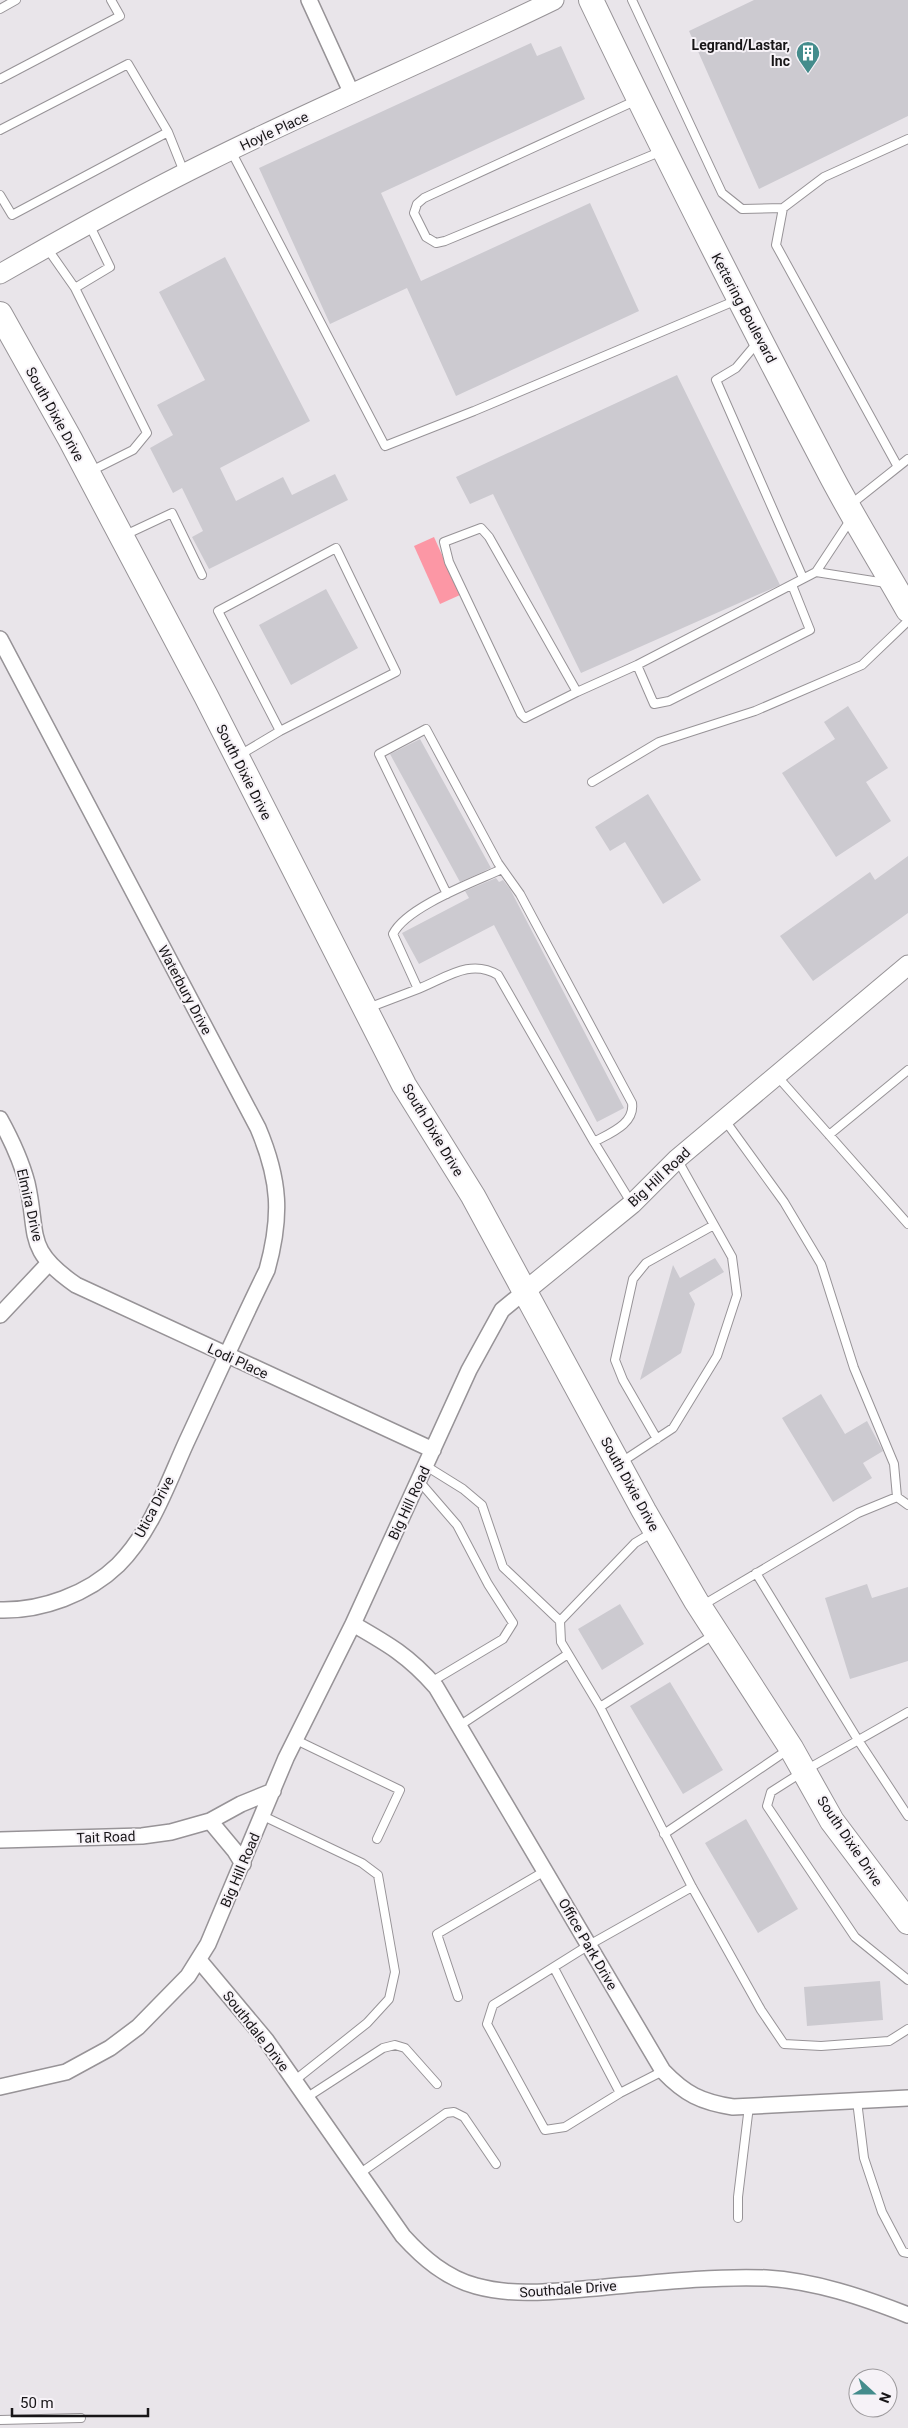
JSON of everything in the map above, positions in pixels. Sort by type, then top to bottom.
[{"type":"main road","name":"Kettering Boulevard","points":[[591,0],[760,340],[851,511],[908,610]]},
{"type":"main road","name":"South Dixie Drive","points":[[0,314],[88,473],[237,757],[404,1084],[473,1196],[656,1531],[700,1607],[791,1748],[832,1821],[908,1922]]},
{"type":"street","points":[[309,0],[352,94]]},
{"type":"street","name":"Hoyle Place","points":[[0,274],[89,224],[231,150],[352,94],[534,4],[554,0]]},
{"type":"street","name":"Waterbury Drive","points":[[0,639],[258,1128],[268,1152],[275,1177],[278,1208],[275,1240],[267,1270],[226,1355]]},
{"type":"street","name":"Big Hill Road","points":[[0,2087],[66,2072],[110,2048],[138,2026],[188,1976],[199,1960],[208,1944],[296,1740],[353,1624],[469,1370],[502,1310],[632,1204],[677,1159],[908,965]]},
{"type":"street","name":"Elmira Drive","points":[[0,1119],[16,1152],[26,1182],[33,1232],[40,1250],[49,1263]]},
{"type":"street","points":[[0,1315],[49,1263]]},
{"type":"street","name":"Lodi Place","points":[[49,1263],[76,1285],[433,1450]]},
{"type":"street","name":"Utica Drive","points":[[0,1610],[43,1605],[66,1598],[93,1584],[117,1565],[149,1525],[226,1355]]},
{"type":"street","name":"Office Park Drive","points":[[353,1624],[400,1652],[431,1682],[459,1726],[663,2071],[677,2086],[692,2096],[709,2103],[733,2107],[908,2098]]},
{"type":"street","name":"Tait Road","points":[[0,1840],[142,1836],[171,1832],[210,1821],[241,1804],[273,1791]]},
{"type":"street","points":[[210,1821],[235,1851],[242,1864]]},
{"type":"street","name":"Southdale Drive","points":[[199,1960],[266,2040],[402,2236],[435,2267],[455,2278],[476,2286],[508,2292],[537,2293],[640,2284],[765,2278],[800,2282],[834,2289],[908,2315]]},
{"type":"lane","points":[[0,9],[16,0]]},
{"type":"lane","points":[[0,79],[120,16],[111,0]]},
{"type":"lane","points":[[632,0],[722,193],[742,209],[783,208],[824,177],[908,139]]},
{"type":"lane","points":[[0,130],[128,64],[168,132],[184,174]]},
{"type":"lane","points":[[639,99],[424,198],[417,204],[414,212],[426,238],[436,243],[445,241],[664,150]]},
{"type":"lane","points":[[0,195],[12,215],[168,132]]},
{"type":"lane","points":[[231,150],[385,446],[474,411],[739,299]]},
{"type":"lane","points":[[783,208],[776,245],[898,467]]},
{"type":"lane","points":[[76,288],[110,267],[89,224]]},
{"type":"lane","points":[[47,248],[76,288],[147,433],[133,450],[88,473]]},
{"type":"lane","points":[[760,340],[736,368],[716,380],[804,578]]},
{"type":"lane","points":[[578,692],[489,537],[481,528],[444,542],[449,562],[521,714],[525,718],[637,665],[816,572],[851,511],[908,459]]},
{"type":"lane","points":[[121,537],[172,513],[202,575]]},
{"type":"lane","points":[[237,757],[280,731],[396,672],[336,548],[218,611],[280,731]]},
{"type":"lane","points":[[816,572],[893,584]]},
{"type":"lane","points":[[637,665],[654,704],[669,701],[810,630],[792,584]]},
{"type":"lane","points":[[592,782],[659,742],[755,711],[862,665],[908,621]]},
{"type":"lane","points":[[447,894],[379,754],[426,729],[502,869],[520,894],[632,1103],[633,1111],[630,1119],[594,1142]]},
{"type":"lane","points":[[418,988],[393,934],[402,920],[447,894],[502,869]]},
{"type":"lane","points":[[366,1009],[466,968],[480,967],[498,974],[594,1142],[632,1204]]},
{"type":"lane","points":[[829,1135],[908,1070]]},
{"type":"lane","points":[[776,1075],[908,1224]]},
{"type":"lane","points":[[724,1119],[784,1202],[821,1264],[854,1368],[894,1464],[897,1498]]},
{"type":"lane","points":[[619,1464],[673,1428],[716,1356],[737,1296],[732,1257],[677,1159]]},
{"type":"lane","points":[[657,1439],[623,1380],[615,1360],[633,1279],[646,1263],[714,1225]]},
{"type":"lane","points":[[426,1466],[463,1489],[482,1504],[504,1568],[560,1621],[561,1642],[600,1707],[692,1887],[761,2010],[784,2044],[821,2046],[889,2040],[908,2029]]},
{"type":"lane","points":[[419,1481],[457,1525],[488,1584],[513,1623],[504,1639],[431,1682]]},
{"type":"lane","points":[[700,1607],[858,1513],[897,1498],[908,1504]]},
{"type":"lane","points":[[560,1621],[635,1543],[656,1531]]},
{"type":"lane","points":[[756,1574],[858,1740],[908,1816]]},
{"type":"lane","points":[[600,1707],[717,1632]]},
{"type":"lane","points":[[459,1726],[568,1654]]},
{"type":"lane","points":[[908,1712],[771,1792],[767,1806],[855,1938],[908,1980]]},
{"type":"lane","points":[[296,1740],[400,1790],[377,1839]]},
{"type":"lane","points":[[664,1834],[791,1748]]},
{"type":"lane","points":[[263,1816],[362,1863],[378,1875],[395,1972],[389,1999],[367,2024],[294,2081]]},
{"type":"lane","points":[[458,1996],[437,1934],[545,1871]]},
{"type":"lane","points":[[663,2071],[620,2093],[565,2127],[545,2130],[487,2024],[493,2005],[589,1945],[692,1887]]},
{"type":"lane","points":[[554,1968],[620,2093]]},
{"type":"lane","points":[[306,2098],[384,2048],[395,2045],[405,2048],[437,2084]]},
{"type":"lane","points":[[857,2101],[864,2158],[882,2212],[903,2252],[908,2253]]},
{"type":"lane","points":[[738,2218],[738,2198],[749,2106]]},
{"type":"lane","points":[[359,2174],[446,2113],[454,2112],[464,2117],[496,2164]]},
{"type":"lane","points":[[0,2420],[81,2418]]},
{"type":"shaded area","points":[[434,537],[460,595],[440,604],[414,546]]},
{"type":"building","name":"Legrand/Lastar, Inc","points":[[754,0],[908,0],[908,116],[759,189],[689,31]]},
{"type":"building","points":[[531,43],[537,56],[561,46],[585,99],[381,193],[421,281],[590,203],[639,311],[456,396],[407,288],[330,324],[259,168]]},
{"type":"building","points":[[225,257],[310,421],[220,468],[236,501],[283,477],[292,495],[335,474],[348,500],[209,569],[192,537],[203,531],[182,488],[173,493],[150,448],[173,435],[157,405],[205,380],[159,292]]},
{"type":"building","points":[[677,375],[780,585],[581,673],[493,494],[470,504],[456,477]]},
{"type":"building","points":[[326,589],[358,648],[291,685],[259,625]]},
{"type":"building","points":[[848,706],[888,768],[866,782],[891,821],[836,857],[782,773],[835,739],[824,722]]},
{"type":"building","points":[[420,739],[491,868],[460,882],[390,754]]},
{"type":"building","points":[[648,794],[701,880],[663,904],[625,842],[610,851],[595,827]]},
{"type":"building","points":[[908,856],[908,913],[813,981],[780,936],[870,872],[875,880]]},
{"type":"building","points":[[496,878],[499,882],[503,880],[510,889],[624,1108],[597,1122],[494,925],[419,964],[402,933],[469,898],[465,891]]},
{"type":"building","points":[[715,1258],[724,1272],[689,1293],[695,1304],[681,1353],[640,1380],[673,1265],[680,1278]]},
{"type":"building","points":[[821,1394],[845,1434],[867,1421],[883,1451],[863,1463],[872,1478],[833,1502],[782,1418]]},
{"type":"building","points":[[867,1584],[872,1598],[908,1587],[908,1661],[850,1679],[825,1598]]},
{"type":"building","points":[[620,1604],[644,1644],[602,1670],[578,1629]]},
{"type":"building","points":[[670,1682],[723,1770],[683,1794],[630,1706]]},
{"type":"building","points":[[746,1819],[798,1909],[758,1933],[705,1843]]},
{"type":"building","points":[[880,1981],[883,2020],[807,2026],[804,1987]]},
{"type":"place","name":"Legrand/Lastar, Inc","points":[[808,74]]}]
